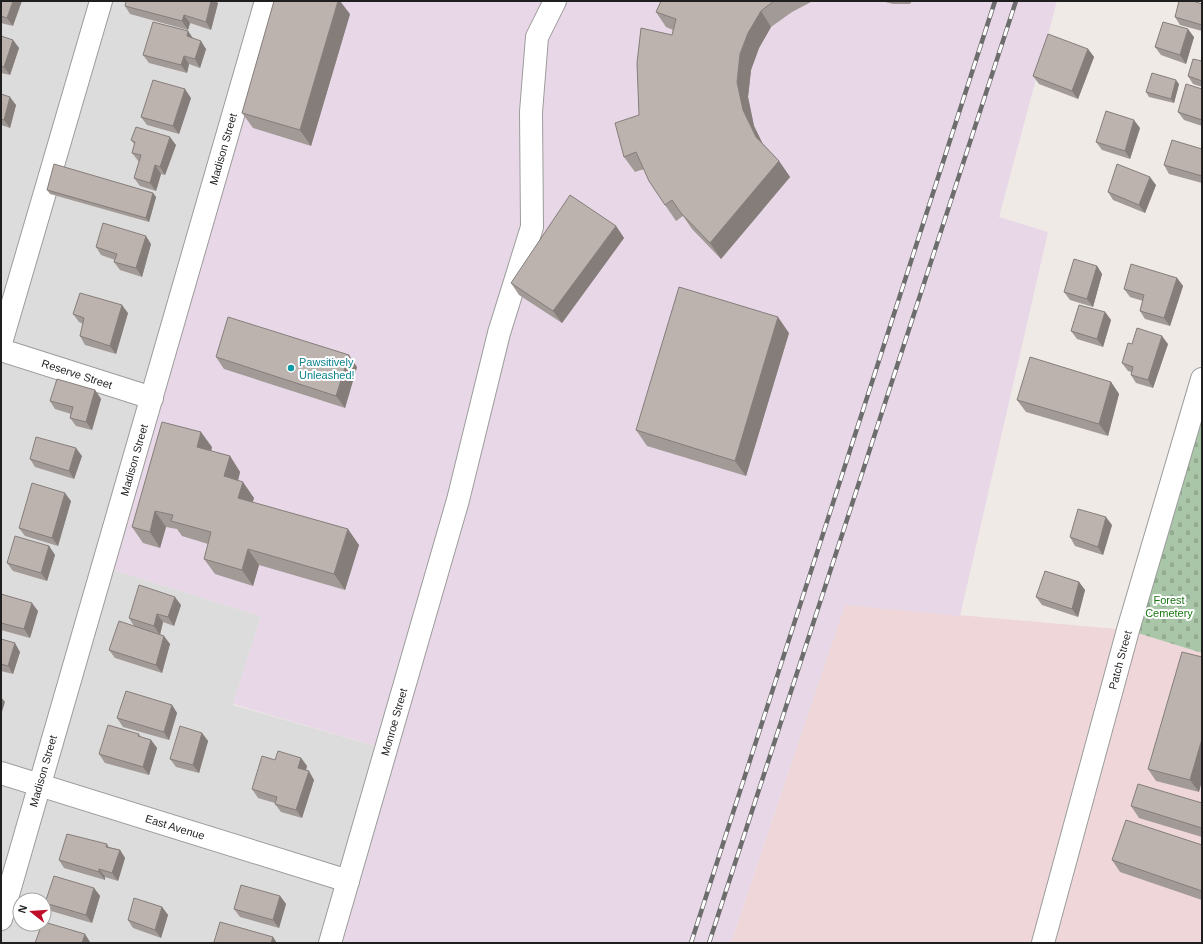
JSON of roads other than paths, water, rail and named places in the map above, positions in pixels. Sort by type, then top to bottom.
[{"type":"street","points":[[1,343],[101,1]]},
{"type":"street","name":"Madison Street","points":[[1,919],[266,1]]},
{"type":"street","name":"Monroe Street","points":[[330,943],[458,500],[499,333],[532,227],[531,112],[537,37],[555,1]]},
{"type":"street","name":"Reserve Street","points":[[1,350],[152,398]]},
{"type":"street","name":"Patch Street","points":[[1044,943],[1128,630],[1194,438],[1202,379]]},
{"type":"street","name":"East Avenue","points":[[1,773],[348,881]]},
{"type":"railway","points":[[691,943],[995,1]]},
{"type":"railway","points":[[709,943],[1016,1]]},
{"type":"place","name":"Pawsitively Unleashed!","points":[[291,368]]},
{"type":"park label","name":"Forest Cemetery","points":[[1169,606]]}]
